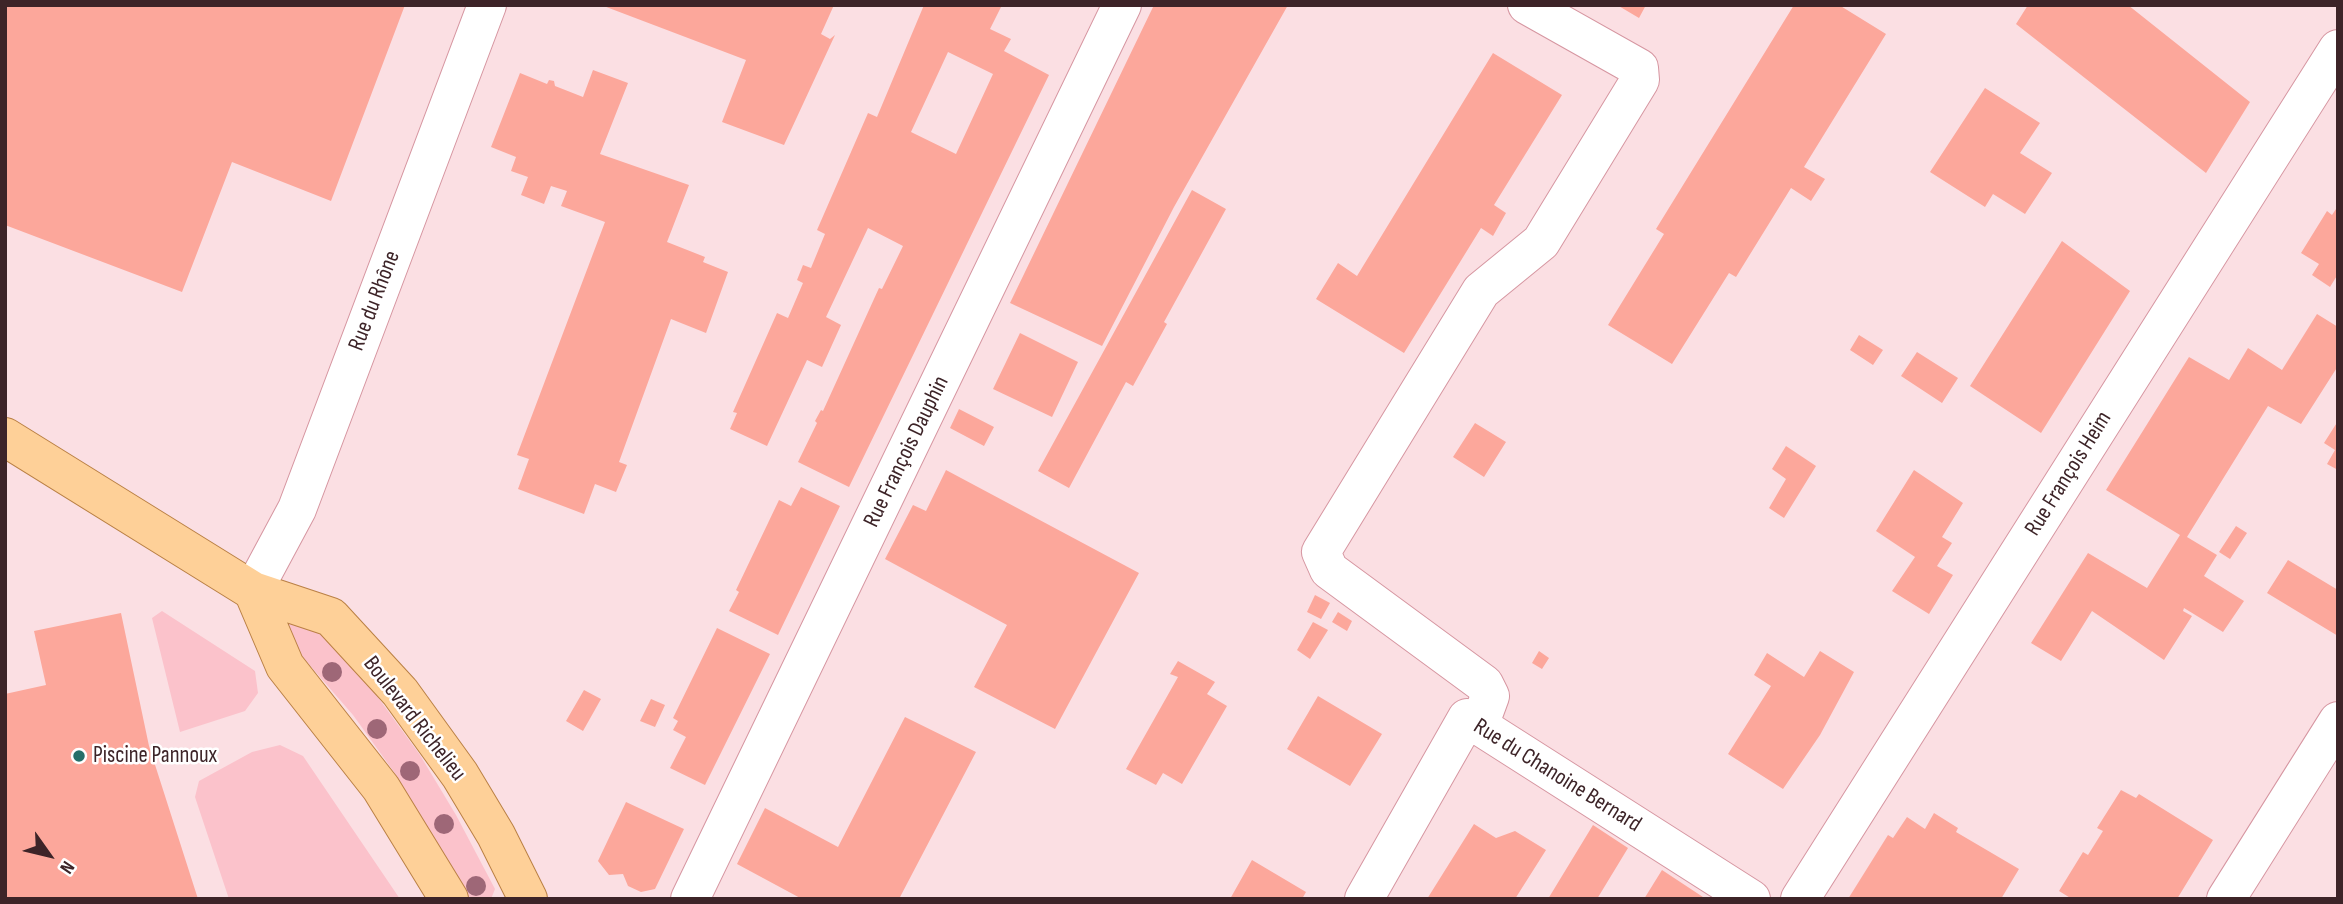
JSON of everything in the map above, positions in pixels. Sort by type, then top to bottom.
[{"type":"main road","name":"Boulevard Richelieu","points":[[5,437],[253,591],[331,617],[400,692],[460,775],[496,835],[528,899]]},
{"type":"main road","points":[[253,591],[285,666],[381,788],[449,899]]},
{"type":"street","name":"Rue du Rhône","points":[[253,591],[296,509],[486,5]]},
{"type":"street","name":"Rue François Dauphin","points":[[690,899],[1122,5]]},
{"type":"street","points":[[1479,726],[1490,696],[1484,684],[1329,570],[1321,552],[1481,290],[1541,242],[1640,80],[1639,68],[1527,5]]},
{"type":"street","name":"Rue François Heim","points":[[1800,899],[2338,49]]},
{"type":"street","name":"Rue du Chanoine Bernard","points":[[1364,899],[1467,718],[1751,899]]},
{"type":"street","points":[[2226,899],[2338,722]]},
{"type":"shaded area","points":[[162,611],[255,671],[258,693],[245,711],[180,732],[152,618]]},
{"type":"shaded area","points":[[301,615],[334,646],[377,696],[420,755],[456,815],[495,889],[491,899],[467,899],[394,772],[353,715],[286,638],[286,623]]},
{"type":"shaded area","points":[[280,745],[303,756],[400,899],[229,899],[195,797],[199,781],[252,752]]},
{"type":"building","points":[[5,5],[405,5],[331,201],[232,162],[182,292],[5,225]]},
{"type":"building","points":[[601,5],[834,5],[821,34],[830,39],[835,35],[784,145],[722,122],[746,60]]},
{"type":"building","points":[[924,5],[1002,5],[990,29],[1011,39],[1004,51],[1049,75],[849,487],[798,462],[879,288],[882,289],[903,246],[868,228],[826,317],[841,325],[822,367],[807,360],[767,446],[730,429],[737,413],[733,412],[777,313],[788,318],[803,283],[797,280],[803,265],[811,268],[825,234],[817,230],[868,113],[877,117]],"holes":[[[948,52],[993,74],[956,154],[911,132]]]},
{"type":"building","points":[[1154,5],[1288,5],[1174,207],[1102,346],[1010,303]]},
{"type":"building","points":[[1617,5],[1646,5],[1639,18]]},
{"type":"building","points":[[1794,5],[1839,5],[1886,34],[1804,167],[1825,179],[1811,201],[1791,188],[1736,277],[1729,273],[1672,364],[1608,325],[1664,234],[1656,229]]},
{"type":"building","points":[[2028,5],[2128,5],[2250,102],[2206,173],[2016,24]]},
{"type":"building","points":[[1493,53],[1562,95],[1494,205],[1506,213],[1493,236],[1481,228],[1404,353],[1316,299],[1338,263],[1357,276]]},
{"type":"building","points":[[593,70],[628,83],[600,154],[689,185],[667,242],[705,257],[703,262],[728,272],[706,333],[671,319],[619,462],[627,465],[616,492],[595,484],[584,514],[518,489],[529,459],[517,455],[605,222],[561,206],[567,191],[551,186],[544,204],[521,195],[528,177],[511,171],[516,157],[491,147],[520,73],[547,84],[549,80],[554,81],[555,86],[583,97]]},
{"type":"building","points":[[1985,88],[2040,123],[2020,153],[2052,173],[2025,214],[1993,194],[1985,207],[1930,172]]},
{"type":"building","points":[[1192,190],[1226,209],[1164,322],[1167,324],[1133,386],[1126,382],[1069,488],[1038,471]]},
{"type":"building","points":[[2338,206],[2338,274],[2330,287],[2312,275],[2319,264],[2301,253],[2327,211],[2332,215]]},
{"type":"building","points":[[2062,241],[2130,291],[2041,433],[1970,386]]},
{"type":"building","points":[[2317,314],[2338,327],[2338,366],[2301,424],[2268,406],[2187,537],[2217,555],[2204,576],[2244,601],[2223,632],[2184,608],[2183,611],[2192,616],[2164,660],[2092,611],[2061,661],[2031,643],[2088,553],[2147,588],[2180,535],[2106,490],[2189,357],[2229,380],[2248,348],[2282,370]]},
{"type":"building","points":[[1020,333],[1078,362],[1052,417],[993,389]]},
{"type":"building","points":[[1859,335],[1883,350],[1873,365],[1850,350]]},
{"type":"building","points":[[1917,352],[1958,378],[1942,403],[1901,376]]},
{"type":"building","points":[[959,409],[994,427],[984,446],[950,428]]},
{"type":"building","points":[[2338,421],[2338,470],[2327,464],[2335,450],[2324,443]]},
{"type":"building","points":[[1475,423],[1506,442],[1484,477],[1453,457]]},
{"type":"building","points":[[1786,446],[1816,466],[1784,518],[1769,508],[1786,479],[1772,469]]},
{"type":"building","points":[[946,470],[1139,573],[1055,729],[974,687],[1007,625],[885,559],[913,505],[926,511]]},
{"type":"building","points":[[1914,470],[1963,503],[1942,537],[1952,543],[1937,566],[1953,575],[1929,614],[1892,591],[1915,557],[1876,531]]},
{"type":"building","points":[[801,487],[840,506],[778,635],[729,611],[739,592],[736,590],[779,500],[791,506]]},
{"type":"building","points":[[2236,526],[2247,533],[2230,559],[2219,552]]},
{"type":"building","points":[[2288,560],[2338,590],[2338,636],[2267,593]]},
{"type":"building","points":[[1315,595],[1330,603],[1321,619],[1307,612]]},
{"type":"building","points":[[1338,612],[1352,621],[1347,631],[1332,622]]},
{"type":"building","name":"Piscine Pannoux","points":[[121,613],[149,746],[198,899],[5,899],[5,694],[46,685],[34,631]]},
{"type":"building","points":[[1313,622],[1328,630],[1310,659],[1297,650]]},
{"type":"building","points":[[717,628],[770,654],[705,785],[670,768],[686,737],[673,730],[678,721],[673,718]]},
{"type":"building","points":[[1539,651],[1549,658],[1542,669],[1532,663]]},
{"type":"building","points":[[1820,651],[1854,672],[1820,735],[1783,789],[1728,754],[1771,686],[1754,675],[1767,653],[1804,677]]},
{"type":"building","points":[[1178,661],[1215,682],[1207,694],[1227,706],[1182,784],[1163,773],[1156,785],[1126,769],[1178,677],[1170,674]]},
{"type":"building","points":[[584,690],[601,699],[583,731],[566,721]]},
{"type":"building","points":[[1318,696],[1382,734],[1350,786],[1287,749]]},
{"type":"building","points":[[651,699],[665,705],[655,727],[640,721]]},
{"type":"building","points":[[905,717],[976,752],[899,899],[802,899],[737,864],[765,808],[838,847]]},
{"type":"building","points":[[2121,790],[2136,798],[2139,794],[2213,840],[2177,899],[2072,899],[2059,891],[2083,852],[2088,855],[2103,831],[2097,828]]},
{"type":"building","points":[[626,802],[684,829],[655,889],[641,892],[628,886],[623,874],[609,875],[598,861]]},
{"type":"building","points":[[1934,813],[1958,828],[1956,832],[2019,869],[2001,899],[1848,899],[1888,835],[1893,838],[1907,817],[1925,829]]},
{"type":"building","points":[[1474,824],[1496,838],[1515,831],[1546,850],[1515,899],[1427,899]]},
{"type":"building","points":[[1593,825],[1628,848],[1597,899],[1548,899]]},
{"type":"building","points":[[1252,860],[1306,892],[1302,899],[1230,899]]},
{"type":"building","points":[[1662,870],[1706,899],[1644,899]]},
{"type":"place","name":"Piscine Pannoux","points":[[79,756]]}]
